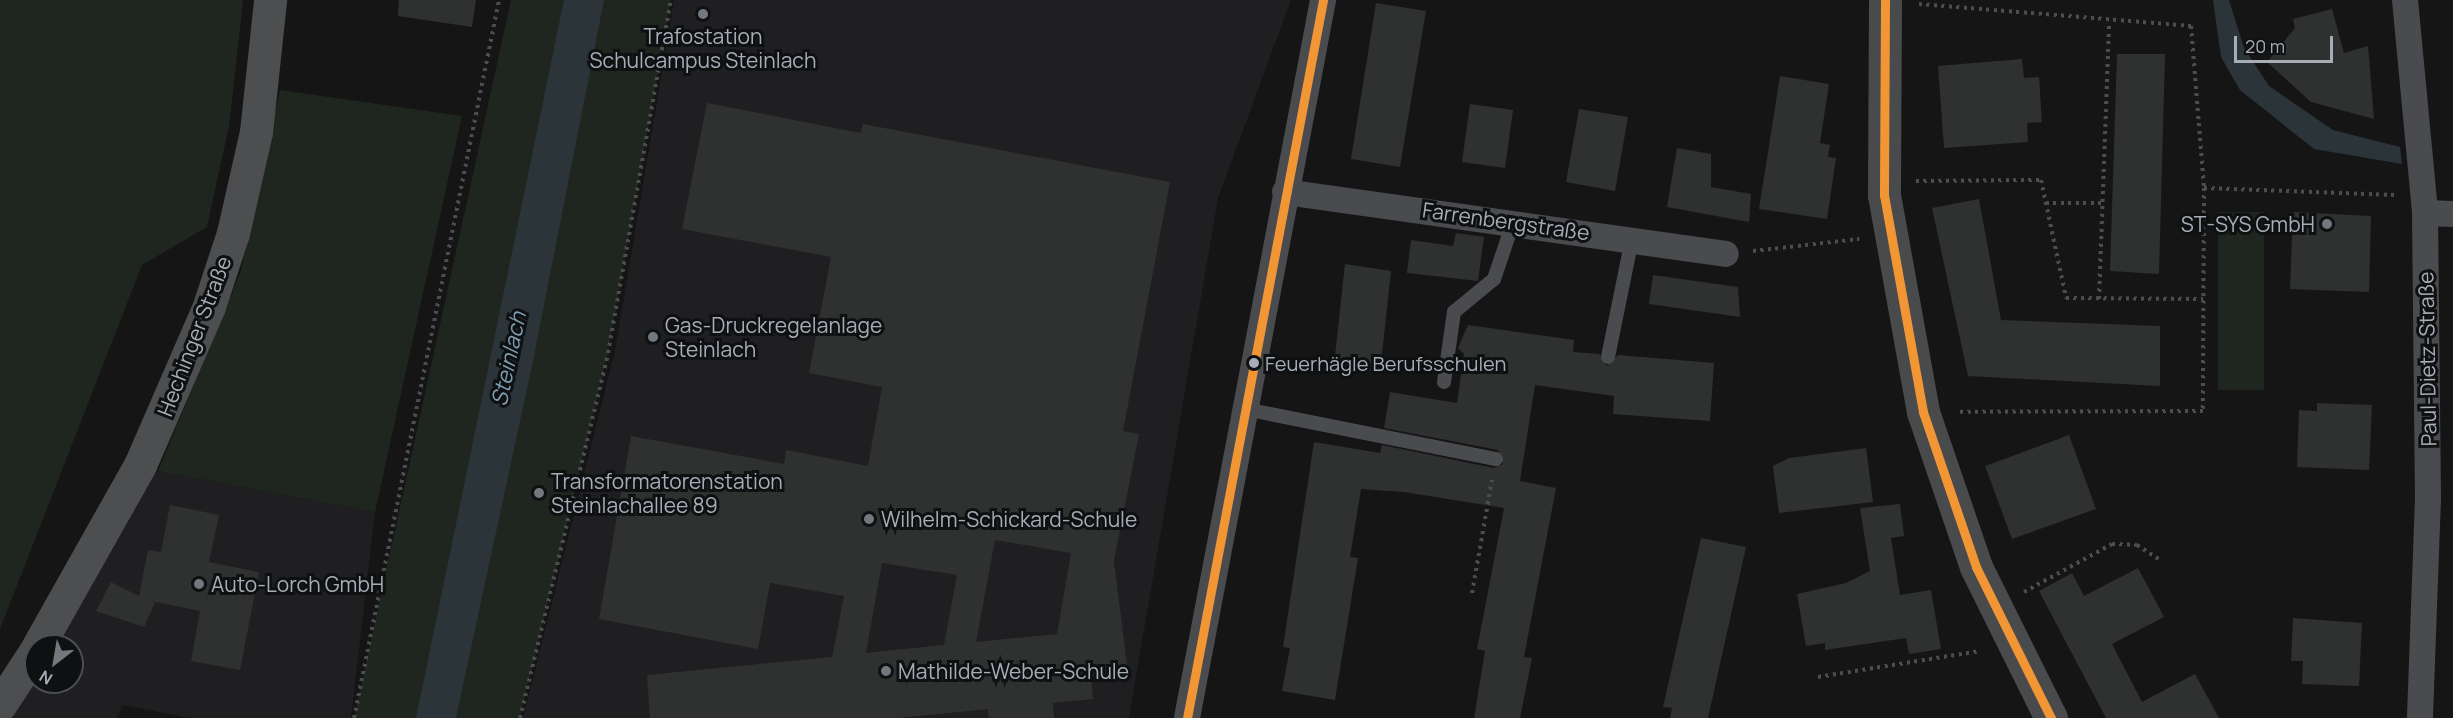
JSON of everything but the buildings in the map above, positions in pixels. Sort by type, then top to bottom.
[{"type":"main road","name":"Hechinger Straße","points":[[45,634],[140,465],[209,306],[254,143],[270,0]]},
{"type":"main road","name":"Hechinger Straße","points":[[0,705],[24,668]]},
{"type":"street","points":[[1187,718],[1323,0]]},
{"type":"street","points":[[1885,0],[1884,181],[1890,235],[1923,412],[1994,607],[2051,718]]},
{"type":"street","name":"Paul-Dietz-Straße","points":[[2405,0],[2425,205],[2428,498],[2420,718]]},
{"type":"street","name":"Farrenbergstraße","points":[[1286,192],[1514,220],[1725,254]]},
{"type":"street","points":[[2425,205],[2453,214]]},
{"type":"lane","points":[[1444,382],[1454,312],[1494,279],[1514,220]]},
{"type":"lane","points":[[1608,357],[1632,238]]},
{"type":"lane","points":[[1245,410],[1496,459]]},
{"type":"path","points":[[354,718],[499,0]]},
{"type":"path","points":[[520,718],[608,353],[671,0]]},
{"type":"path","points":[[1885,0],[2109,23],[2191,26],[2204,188],[2203,411],[1923,412]]},
{"type":"path","points":[[2099,299],[2109,23]]},
{"type":"path","points":[[1884,181],[2041,180],[2066,298],[2203,299]]},
{"type":"path","points":[[2204,188],[2425,205]]},
{"type":"path","points":[[2046,203],[2103,203]]},
{"type":"path","points":[[1725,254],[1890,235]]},
{"type":"path","points":[[1472,593],[1496,459]]},
{"type":"path","points":[[1994,607],[2112,544],[2137,545],[2160,560]]},
{"type":"path","points":[[1818,677],[2013,645]]},
{"type":"shaded area","points":[[0,0],[243,0],[229,126],[207,227],[142,265],[0,629]]},
{"type":"shaded area","points":[[511,0],[671,0],[608,353],[520,718],[354,718]]},
{"type":"shaded area","name":"Wilhelm-Schickard-Schule","points":[[674,0],[1291,0],[1218,198],[1129,718],[523,718],[615,351]]},
{"type":"shaded area","points":[[280,90],[462,116],[375,512],[158,471],[241,271]]},
{"type":"shaded area","points":[[2218,212],[2264,212],[2264,390],[2218,390]]},
{"type":"shaded area","points":[[158,471],[375,512],[351,718],[190,718],[123,705],[117,718],[0,718],[24,673],[24,694],[84,694],[84,634],[45,634],[107,528]]},
{"type":"water","name":"Steinlach","points":[[564,0],[604,0],[534,356],[456,718],[416,718]]},
{"type":"water","points":[[2213,0],[2229,0],[2244,48],[2269,86],[2333,130],[2400,147],[2402,164],[2314,149],[2240,90],[2221,57]]},
{"type":"transit line","points":[[1187,718],[1323,0]]},
{"type":"transit line","points":[[1885,0],[1884,195],[1923,412],[1976,567],[2051,718]]},
{"type":"place","name":"Trafostation Schulcampus Steinlach","points":[[703,14]]},
{"type":"place","name":"ST-SYS GmbH","points":[[2327,224]]},
{"type":"place","name":"Gas-Druckregelanlage Steinlach","points":[[653,337]]},
{"type":"place","name":"Feuerhägle Berufsschulen","points":[[1254,363]]},
{"type":"place","name":"Transformatorenstation Steinlachallee 89","points":[[539,493]]},
{"type":"place","name":"Wilhelm-Schickard-Schule","points":[[869,519]]},
{"type":"place","name":"Auto-Lorch GmbH","points":[[199,584]]},
{"type":"place","name":"Mathilde-Weber-Schule","points":[[886,671]]}]
